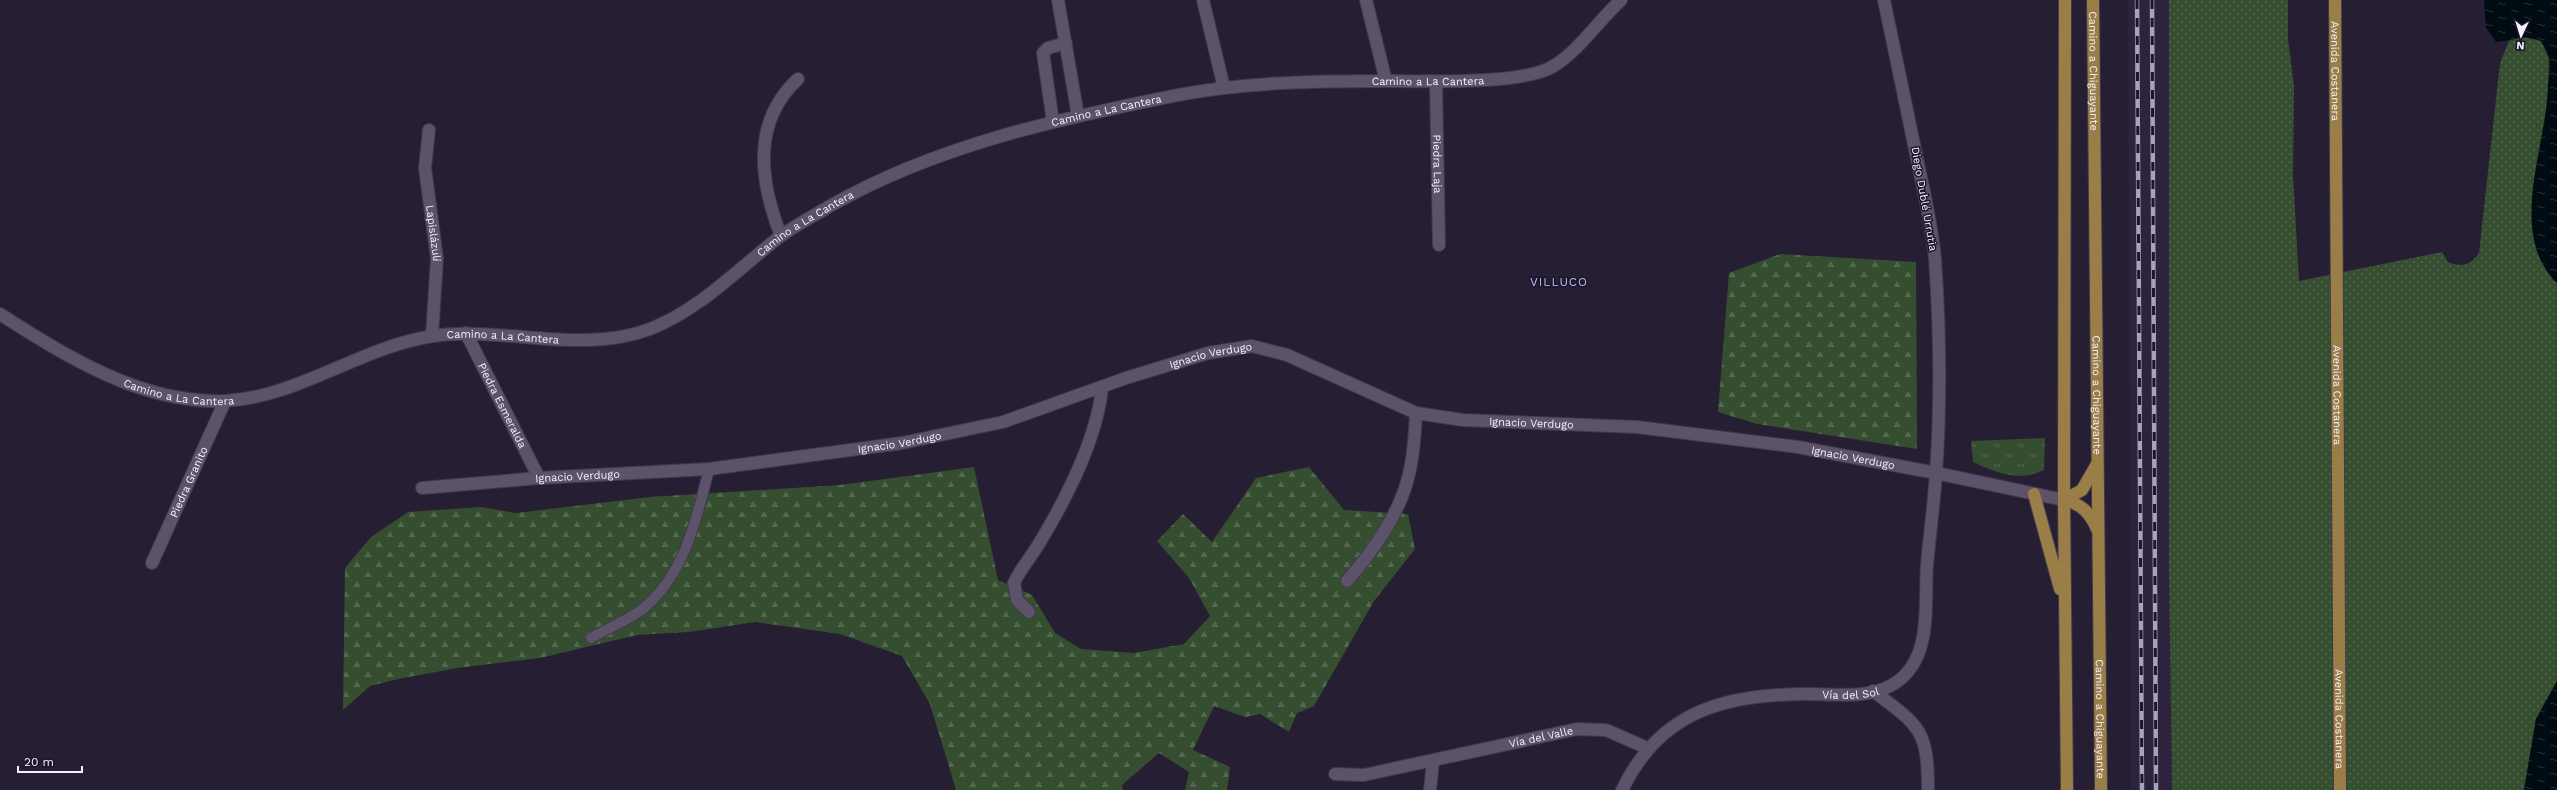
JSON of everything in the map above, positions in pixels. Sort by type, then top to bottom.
[{"type":"main road","points":[[2065,0],[2064,500],[2067,790]]},
{"type":"main road","name":"Camino a Chiguayante","points":[[2093,0],[2101,790]]},
{"type":"main road","name":"Avenida Costanera","points":[[2335,0],[2340,790]]},
{"type":"main road","points":[[2064,500],[2085,486],[2095,470],[2098,459]]},
{"type":"main road","points":[[2034,494],[2059,583],[2065,618]]},
{"type":"main road","points":[[2064,500],[2074,503],[2087,512],[2099,533]]},
{"type":"street","points":[[1058,0],[1078,116]]},
{"type":"street","points":[[1203,0],[1224,88]]},
{"type":"street","points":[[1366,0],[1386,81]]},
{"type":"street","name":"Camino a La Cantera","points":[[0,314],[58,351],[120,381],[159,394],[191,399],[225,401],[274,392],[307,381],[372,353],[432,336],[466,333],[587,340],[633,334],[668,321],[695,305],[781,236],[830,206],[912,166],[981,141],[1078,116],[1195,91],[1224,88],[1386,81],[1436,82],[1506,77],[1540,72],[1550,68],[1576,47],[1621,0]]},
{"type":"street","name":"Diego Dublé Urrutia","points":[[1884,0],[1928,214],[1934,258],[1939,364],[1936,473]]},
{"type":"street","points":[[1053,122],[1043,53],[1048,48],[1066,43]]},
{"type":"street","points":[[781,236],[771,207],[766,179],[764,150],[769,121],[773,110],[788,89],[798,79]]},
{"type":"street","name":"Piedra Laja","points":[[1436,82],[1439,245]]},
{"type":"street","name":"Lapislázuli","points":[[429,130],[425,168],[437,258],[432,336]]},
{"type":"street","name":"Piedra Esmeralda","points":[[466,333],[539,478]]},
{"type":"street","name":"Ignacio Verdugo","points":[[422,488],[539,478],[709,469],[845,452],[983,426],[1024,416],[1102,388],[1208,353],[1252,346],[1287,355],[1416,413],[1471,420],[1638,427],[1798,447],[1936,473],[2064,500]]},
{"type":"street","points":[[1029,612],[1017,600],[1014,583],[1040,542],[1069,487],[1096,421],[1102,388]]},
{"type":"street","name":"Piedra Granito","points":[[152,563],[225,401]]},
{"type":"street","points":[[1347,581],[1377,543],[1403,496],[1413,456],[1416,413]]},
{"type":"street","name":"Vía del Sol","points":[[1622,790],[1647,748],[1695,713],[1739,698],[1776,695],[1853,695],[1873,691],[1900,680],[1914,663],[1919,653],[1925,623],[1927,566],[1936,473]]},
{"type":"street","points":[[1873,691],[1908,718],[1918,728],[1928,757],[1928,790]]},
{"type":"street","name":"Vía del Valle","points":[[1335,774],[1364,775],[1577,729],[1606,730],[1647,748]]},
{"type":"street","points":[[1430,790],[1434,761]]},
{"type":"lane","points":[[591,638],[644,608],[674,574],[696,521],[709,469]]},
{"type":"shaded area","points":[[2128,0],[2169,0],[2169,568],[2172,790],[2131,790]]},
{"type":"green space","points":[[2169,0],[2288,0],[2288,39],[2294,86],[2293,176],[2299,281],[2442,252],[2448,262],[2453,264],[2461,265],[2469,263],[2473,260],[2479,253],[2500,63],[2509,41],[2524,36],[2541,41],[2549,58],[2546,123],[2533,187],[2552,279],[2557,283],[2557,681],[2536,719],[2524,790],[2172,790],[2169,568]]},
{"type":"green space","points":[[1780,254],[1916,262],[1917,449],[1757,424],[1718,412],[1729,273]]},
{"type":"green space","points":[[2045,438],[2044,470],[2034,474],[2016,476],[2008,475],[1999,473],[1973,462],[1971,441]]},
{"type":"green space","points":[[974,467],[998,580],[1032,595],[1055,633],[1081,649],[1134,653],[1184,644],[1210,616],[1189,578],[1157,541],[1183,514],[1212,542],[1256,478],[1309,467],[1344,510],[1408,514],[1415,549],[1374,601],[1314,706],[1297,713],[1289,732],[1260,714],[1245,717],[1214,706],[1193,750],[1230,767],[1227,790],[1185,790],[1189,772],[1159,753],[1122,785],[1123,790],[956,790],[930,704],[902,656],[840,634],[755,622],[689,632],[637,635],[540,658],[457,668],[398,679],[370,686],[343,710],[345,568],[371,537],[408,512],[481,507],[516,513],[650,497],[840,485]]},
{"type":"water","points":[[2484,0],[2557,0],[2557,283],[2542,263],[2534,240],[2531,215],[2533,188],[2546,109],[2550,72],[2549,58],[2541,41],[2523,38],[2496,42],[2486,28]]},
{"type":"water","points":[[2557,681],[2557,790],[2524,790],[2536,719]]},
{"type":"railway","points":[[2137,0],[2142,790]]},
{"type":"railway","points":[[2152,0],[2156,790]]},
{"type":"district","name":"VILLUCO","points":[[1559,282]]}]
